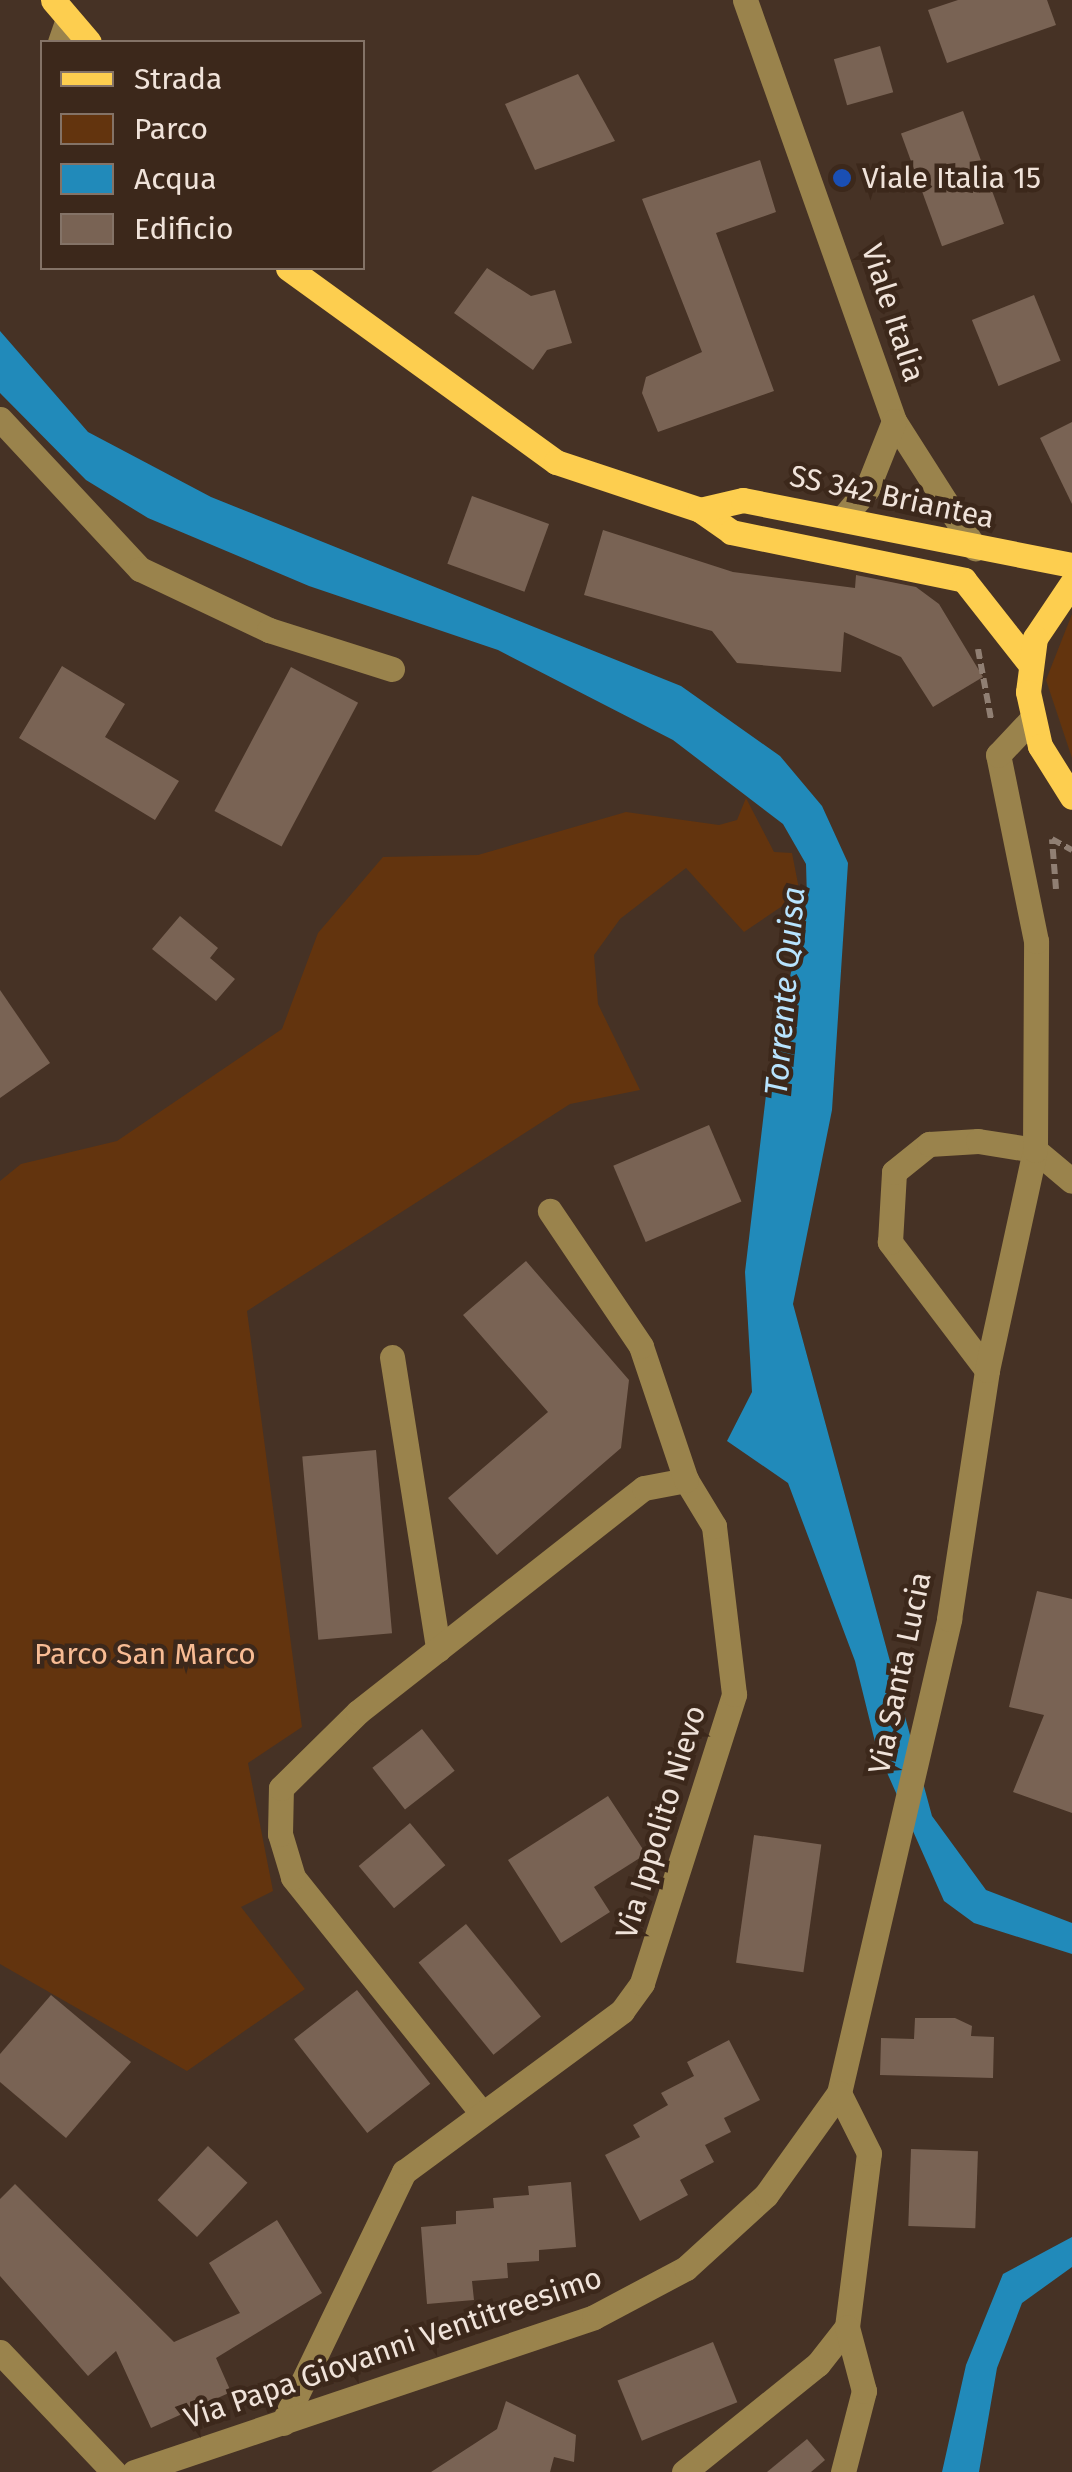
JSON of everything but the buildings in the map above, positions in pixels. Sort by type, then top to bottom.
[{"type":"main road","points":[[60,20],[86,40]]},
{"type":"main road","name":"SS 342 Briantea","points":[[290,270],[385,346],[556,462],[700,510],[731,532],[964,580],[1030,664]]},
{"type":"main road","name":"SS 342 Briantea","points":[[700,510],[742,500],[1072,565]]},
{"type":"main road","points":[[1072,584],[1044,616],[1030,664],[1031,720],[1072,797]]},
{"type":"street","name":"Viale Italia","points":[[744,0],[894,421],[975,548]]},
{"type":"street","points":[[0,418],[140,569],[269,630],[392,669]]},
{"type":"street","name":"Viale Italia","points":[[842,519],[867,489],[894,421]]},
{"type":"street","name":"Via Santa Lucia","points":[[862,1987],[948,1620],[987,1370],[1035,1150],[1036,941],[998,754],[1031,720]]},
{"type":"street","points":[[987,1370],[905,1272],[890,1242],[887,1193],[908,1153],[928,1144],[1035,1150],[1072,1181]]},
{"type":"street","name":"Via Ippolito Nievo","points":[[283,2423],[404,2172],[622,2011],[658,1949],[734,1694],[714,1526],[686,1480],[641,1346],[550,1211]]},
{"type":"street","points":[[392,1357],[438,1649]]},
{"type":"street","points":[[481,2112],[293,1876],[280,1834],[281,1788],[438,1649],[644,1488],[686,1480]]},
{"type":"street","name":"Via Papa Giovanni Ventitreesimo","points":[[134,2472],[594,2317],[686,2268],[766,2195],[840,2092],[862,1987]]},
{"type":"street","points":[[840,2092],[869,2153],[847,2326],[864,2391],[842,2472]]},
{"type":"street","points":[[684,2472],[818,2364],[847,2326]]},
{"type":"street","points":[[0,2352],[114,2472]]},
{"type":"green space","points":[[1072,614],[1072,758],[1046,680]]},
{"type":"green space","name":"Parco San Marco","points":[[746,798],[774,852],[792,853],[800,894],[744,932],[686,868],[620,919],[594,955],[598,1004],[640,1090],[570,1104],[247,1311],[302,1727],[248,1763],[273,1891],[241,1907],[305,1989],[187,2071],[0,1964],[0,1181],[21,1164],[117,1141],[282,1029],[318,933],[383,857],[478,855],[626,812],[719,825],[737,820]]},
{"type":"water","points":[[0,331],[88,432],[211,497],[681,686],[780,756],[822,806],[848,863],[832,1110],[793,1304],[932,1816],[986,1890],[1072,1923],[1072,1954],[974,1923],[944,1901],[877,1750],[855,1661],[788,1483],[727,1441],[752,1392],[745,1272],[768,1078],[807,899],[806,864],[783,824],[673,740],[498,650],[309,586],[148,518],[86,480],[0,393]]},
{"type":"water","points":[[1072,2237],[1072,2267],[1022,2303],[997,2368],[979,2472],[942,2472],[966,2365],[1003,2274]]},
{"type":"place","name":"Viale Italia 15","points":[[842,178]]},
{"type":"water label","name":"Torrente Quisa","points":[[785,991]]}]
